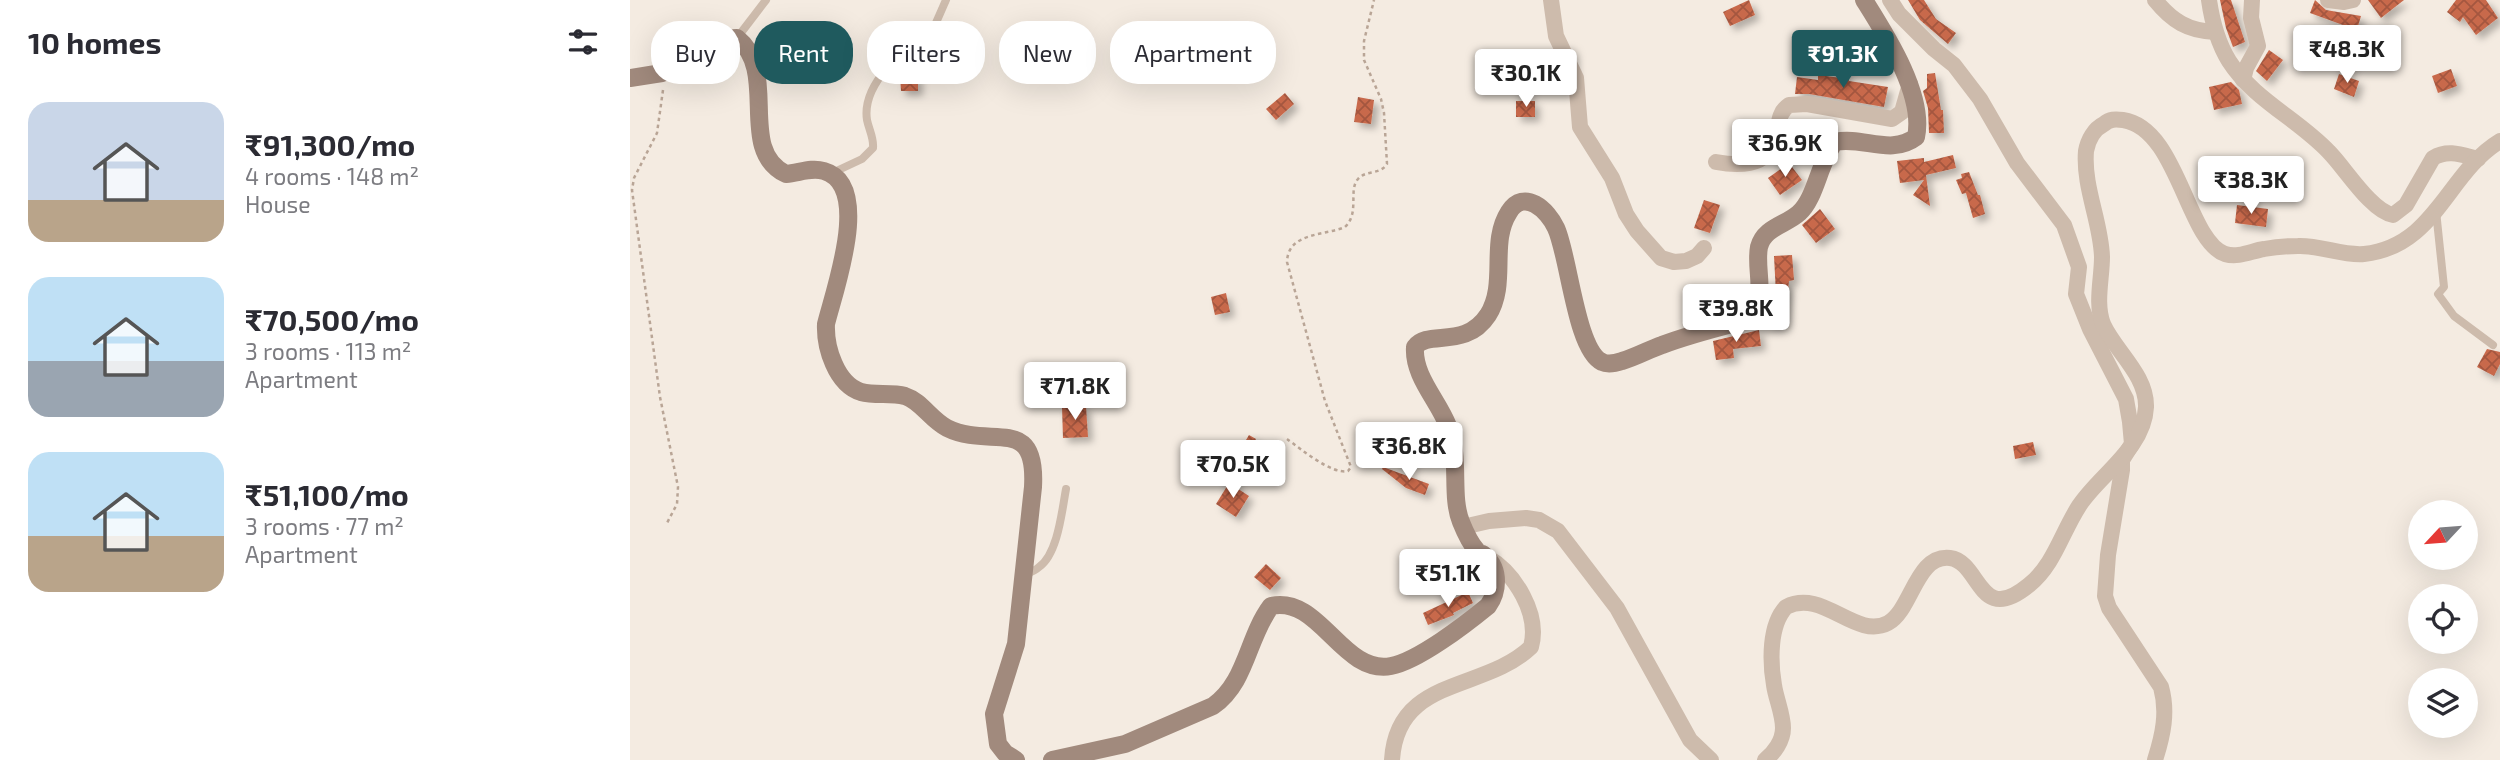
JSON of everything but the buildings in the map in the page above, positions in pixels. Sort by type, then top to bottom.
[{"type":"street","points":[[1551,0],[1556,36],[1576,78],[1580,127],[1612,178],[1626,214],[1661,258],[1674,262],[1686,261],[1698,256],[1704,248]]},
{"type":"street","points":[[1392,760],[1396,734],[1410,712],[1424,698],[1507,663],[1531,647],[1533,631],[1522,595],[1507,571],[1478,551],[1463,527],[1457,501],[1454,445],[1442,412],[1416,363],[1415,347],[1419,342],[1428,339],[1441,340],[1469,333],[1480,325],[1489,313],[1499,282],[1500,235],[1504,222],[1515,205],[1529,201],[1539,206],[1552,219],[1566,258],[1579,322],[1587,345],[1600,361],[1609,364],[1620,362],[1662,345],[1743,321],[1751,316],[1760,295],[1759,249],[1762,238],[1800,212],[1808,201],[1822,164],[1836,142],[1847,139],[1895,146],[1906,144],[1916,137],[1916,101],[1910,85],[1883,29],[1864,0]]},
{"type":"street","points":[[1765,760],[1771,755],[1782,734],[1773,660],[1776,623],[1786,607],[1805,602],[1832,610],[1859,623],[1878,626],[1885,624],[1897,615],[1931,563],[1949,558],[1966,566],[1984,593],[1996,598],[2007,598],[2029,585],[2044,570],[2080,504],[2122,459],[2132,444],[2126,399],[2090,329],[2076,295],[2079,267],[2064,225],[2017,163],[1980,99],[1954,65],[1934,50],[1899,14],[1890,0]]},
{"type":"street","points":[[2155,0],[2177,24],[2204,32],[2215,32]]},
{"type":"street","points":[[2209,0],[2215,32],[2228,60],[2243,80],[2318,141],[2386,214],[2393,215],[2406,205],[2433,158],[2439,154],[2448,152],[2478,159]]},
{"type":"street","points":[[2243,80],[2258,46],[2251,18],[2252,0]]},
{"type":"street","points":[[2328,0],[2353,0]]},
{"type":"street","points":[[740,41],[755,64],[761,138],[771,164],[786,174],[808,170],[821,170],[831,174],[840,184],[849,207],[849,225],[826,324],[833,361],[840,374],[860,391],[905,396],[945,427],[968,436],[1012,438],[1030,453],[1034,463],[1016,644],[994,714],[998,744],[1006,754],[1016,760]]},
{"type":"street","points":[[630,78],[651,75]]},
{"type":"street","points":[[1716,162],[1748,164],[1757,161],[1776,141],[1781,114],[1789,105],[1795,103],[1892,119],[1902,111],[1910,85]]},
{"type":"street","points":[[2155,760],[2165,723],[2161,687],[2109,608],[2104,591],[2122,460],[2146,410],[2137,377],[2104,326],[2100,307],[2102,256],[2086,155],[2093,133],[2113,119],[2134,122],[2145,130],[2171,166],[2207,239],[2214,248],[2227,254],[2240,255],[2293,246],[2363,254],[2405,242],[2436,211],[2478,159],[2500,141]]},
{"type":"street","points":[[1463,527],[1489,521],[1526,518],[1539,520],[1558,531],[1617,608],[1690,740],[1711,760]]},
{"type":"street","points":[[1052,760],[1125,744],[1225,698],[1239,677],[1253,639],[1271,606],[1283,603],[1292,606],[1311,618],[1358,659],[1381,666],[1402,663],[1471,620],[1488,606],[1494,597],[1497,584],[1488,557]]},
{"type":"lane","points":[[740,34],[766,0]]},
{"type":"lane","points":[[831,174],[862,159],[873,148],[867,103],[874,87],[887,68],[910,66],[921,57],[946,0]]},
{"type":"lane","points":[[2436,211],[2444,287],[2438,293],[2454,316],[2493,345]]},
{"type":"lane","points":[[1024,575],[1039,568],[1046,560],[1058,529],[1066,489]]},
{"type":"path","points":[[1287,439],[1332,469],[1342,473],[1351,467],[1325,401],[1287,254],[1289,247],[1301,240],[1345,227],[1353,215],[1356,181],[1360,176],[1384,169],[1387,164],[1381,99],[1364,60],[1364,41],[1374,0]]},
{"type":"path","points":[[663,84],[657,133],[632,179],[632,190],[660,397],[678,486],[677,504],[667,523]]}]
